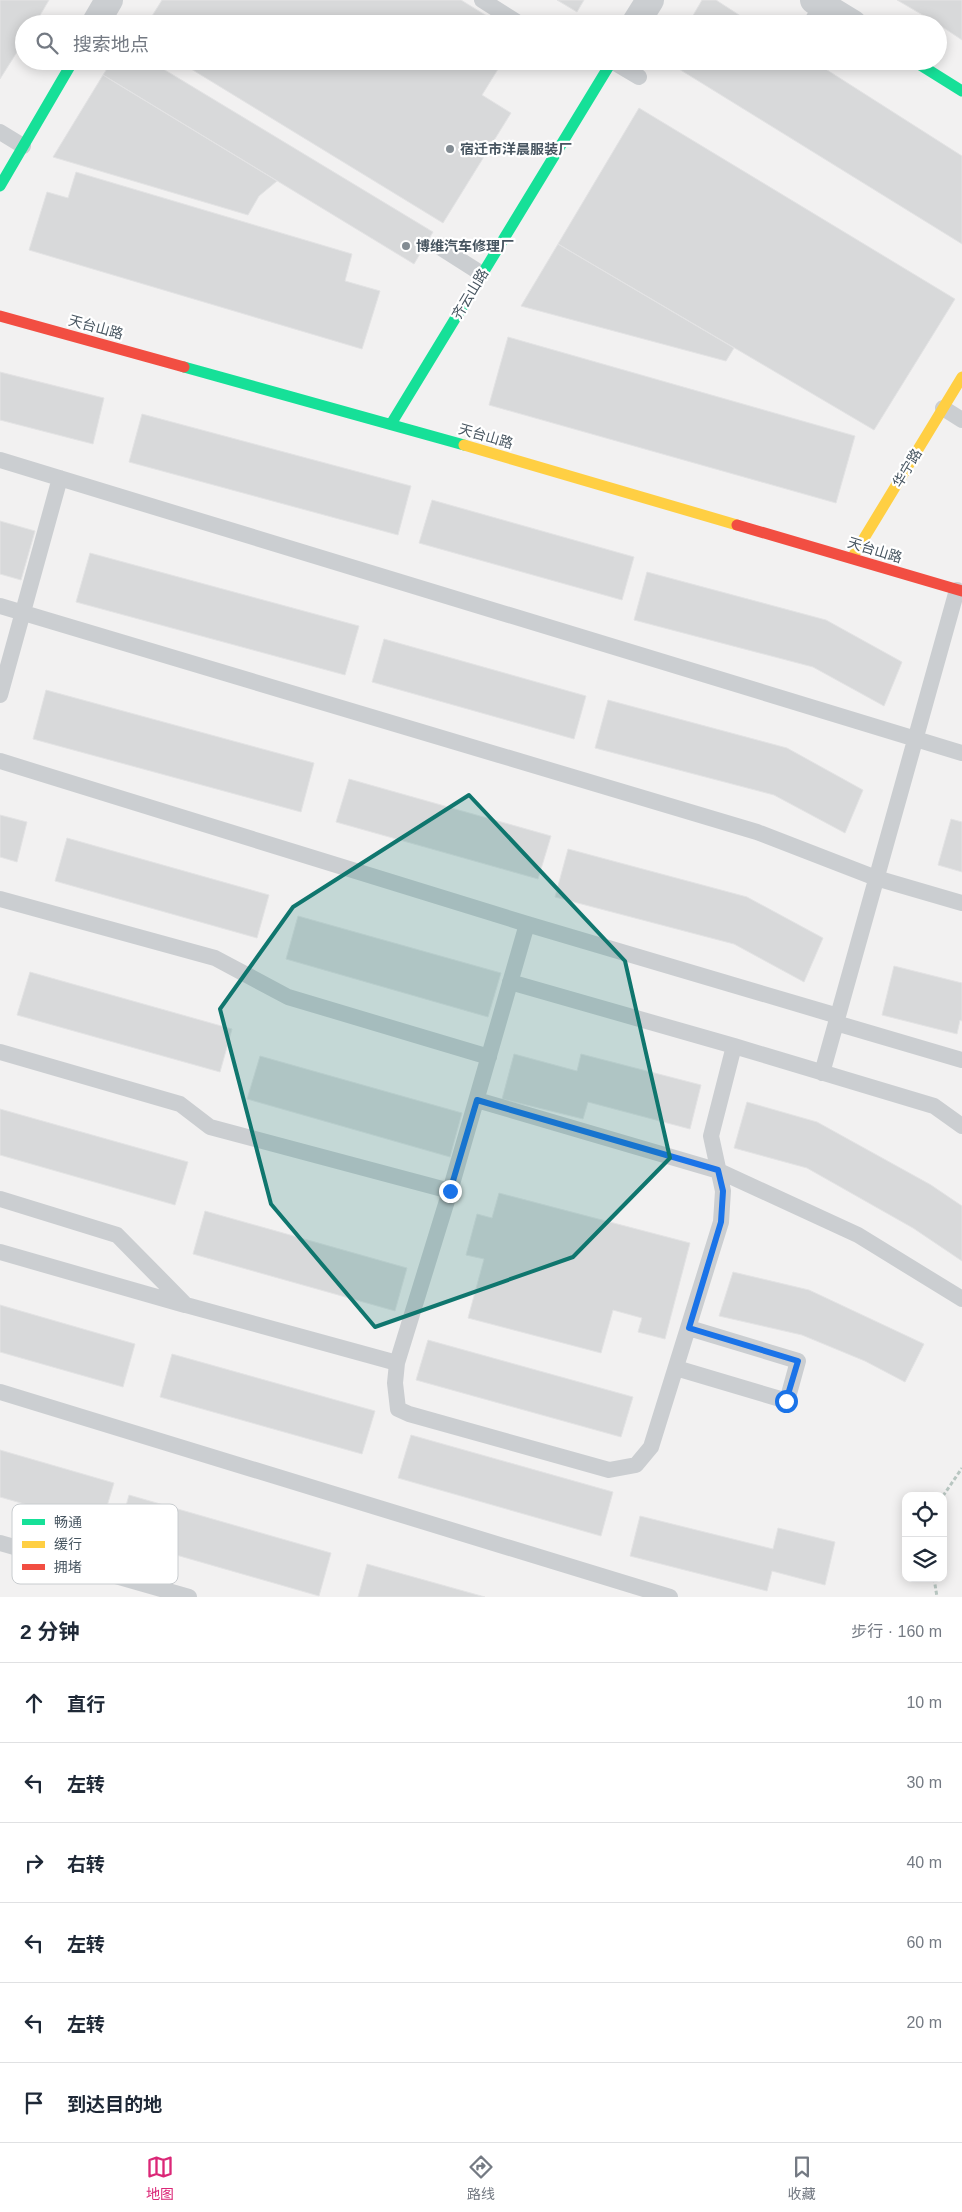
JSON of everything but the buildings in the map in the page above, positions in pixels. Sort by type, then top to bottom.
[{"type":"street","points":[[100,15],[109,0]]},
{"type":"street","points":[[641,15],[650,0]]},
{"type":"street","points":[[818,7],[834,15]]},
{"type":"street","points":[[0,186],[68,70]]},
{"type":"street","name":"齐云山路","points":[[391,424],[607,70]]},
{"type":"street","points":[[928,70],[962,91]]},
{"type":"street","name":"天台山路","points":[[0,316],[391,424],[960,591]]},
{"type":"street","name":"华宁路","points":[[852,558],[962,377]]},
{"type":"lane","points":[[482,0],[506,15]]},
{"type":"lane","points":[[627,70],[639,77]]},
{"type":"lane","points":[[0,132],[23,146]]},
{"type":"lane","points":[[438,246],[482,274]]},
{"type":"lane","points":[[943,408],[962,420]]},
{"type":"lane","points":[[0,460],[962,753]]},
{"type":"lane","points":[[0,694],[60,478]]},
{"type":"lane","points":[[822,1073],[915,738],[960,591]]},
{"type":"lane","points":[[0,606],[757,832],[876,878],[962,903]]},
{"type":"lane","points":[[0,761],[837,1019],[962,1060]]},
{"type":"lane","points":[[0,899],[215,958],[288,998],[489,1057]]},
{"type":"lane","points":[[527,924],[477,1100],[397,1363],[395,1383],[398,1409],[409,1414],[609,1470],[636,1465],[651,1447],[721,1222],[723,1191],[711,1136],[734,1046]]},
{"type":"lane","points":[[510,982],[934,1106],[962,1126]]},
{"type":"lane","points":[[0,1052],[180,1104],[210,1127],[450,1191]]},
{"type":"lane","points":[[477,1100],[718,1170],[858,1235],[962,1299]]},
{"type":"lane","points":[[0,1199],[117,1235],[186,1305]]},
{"type":"lane","points":[[0,1252],[397,1363]]},
{"type":"lane","points":[[676,1368],[786,1401],[798,1361],[689,1328]]},
{"type":"lane","points":[[0,1392],[670,1597]]},
{"type":"lane","points":[[144,1584],[189,1597]]},
{"type":"path","points":[[946,1492],[962,1468]]},
{"type":"path","points":[[935,1582],[937,1597]]},
{"type":"highlighted area","points":[[469,795],[625,961],[670,1158],[573,1257],[375,1327],[271,1204],[220,1009],[293,907]]},
{"type":"traffic: fast","points":[[0,186],[68,70]]},
{"type":"traffic: fast","points":[[391,424],[607,70]]},
{"type":"traffic: fast","points":[[928,70],[962,91]]},
{"type":"traffic: fast","points":[[184,367],[464,445]]},
{"type":"traffic: slow","points":[[852,558],[962,377]]},
{"type":"traffic: slow","points":[[464,445],[737,525]]},
{"type":"traffic: jam","points":[[0,316],[184,367]]},
{"type":"traffic: jam","points":[[737,525],[962,591]]},
{"type":"place","name":"宿迁市洋晨服装厂","points":[[450,149]]},
{"type":"place","name":"博维汽车修理厂","points":[[406,246]]},
{"type":"route","points":[[450,1191],[477,1100],[718,1170],[723,1191],[721,1222],[689,1328],[798,1361],[786,1401]]}]
